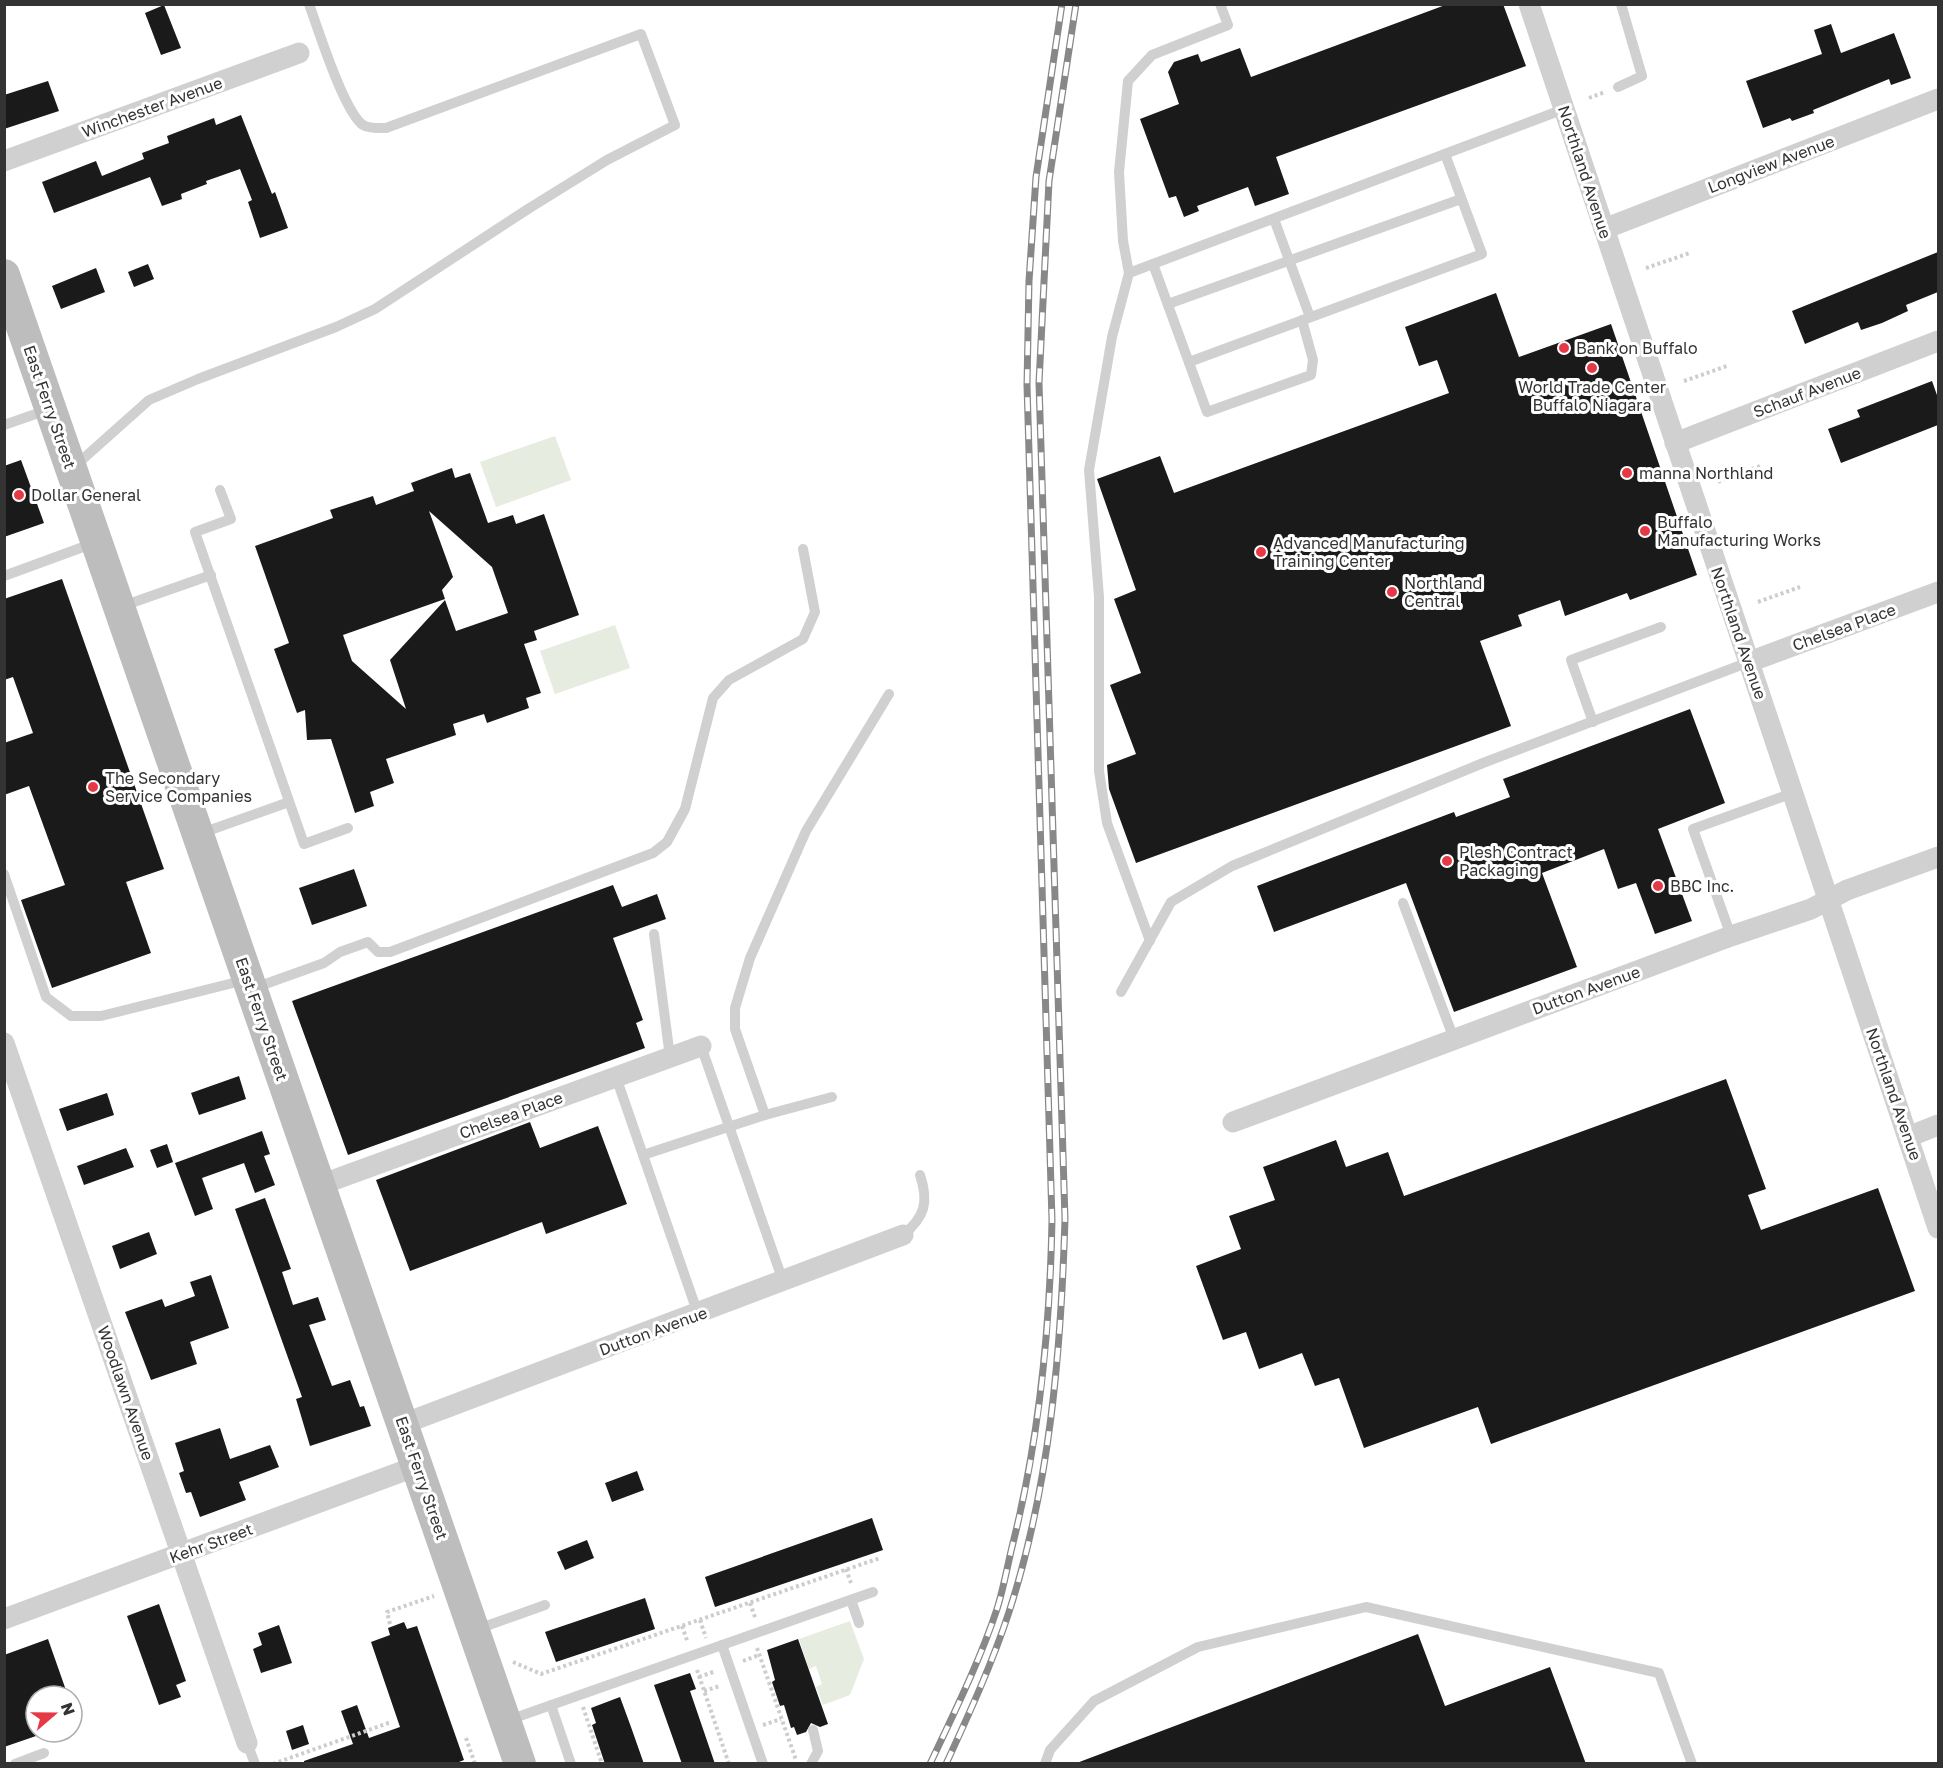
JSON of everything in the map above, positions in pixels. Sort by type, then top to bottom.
[{"type":"street","name":"Northland Avenue","points":[[1529,4],[1938,1228]]},
{"type":"street","name":"Winchester Avenue","points":[[4,161],[299,53]]},
{"type":"street","name":"Longview Avenue","points":[[1604,229],[1938,99]]},
{"type":"street","name":"East Ferry Street","points":[[4,275],[520,1764]]},
{"type":"street","name":"Schauf Avenue","points":[[1675,443],[1938,340]]},
{"type":"street","name":"Chelsea Place","points":[[1749,662],[1938,592]]},
{"type":"street","name":"Dutton Avenue","points":[[1233,1122],[1828,901],[1847,890],[1938,856]]},
{"type":"street","name":"Woodlawn Avenue","points":[[4,1043],[248,1743]]},
{"type":"street","name":"Chelsea Place","points":[[320,1185],[701,1046]]},
{"type":"street","points":[[1908,1137],[1938,1125]]},
{"type":"street","name":"Dutton Avenue","points":[[403,1424],[903,1235]]},
{"type":"street","name":"Kehr Street","points":[[4,1619],[417,1466]]},
{"type":"lane","points":[[72,470],[149,400],[336,327],[375,309],[528,208],[607,160],[675,124],[641,34],[386,128],[370,128],[362,124],[346,100],[309,4]]},
{"type":"lane","points":[[1150,940],[1107,823],[1100,771],[1099,597],[1089,470],[1113,337],[1129,273],[1123,241],[1119,172],[1128,81],[1152,55],[1228,26],[1220,4]]},
{"type":"lane","points":[[1618,87],[1642,76],[1621,4]]},
{"type":"lane","points":[[1129,273],[1564,109]]},
{"type":"lane","points":[[1189,362],[1482,254],[1445,154]]},
{"type":"lane","points":[[1168,304],[1461,199]]},
{"type":"lane","points":[[1153,264],[1207,412],[1311,375],[1313,360],[1306,319],[1290,261],[1274,219]]},
{"type":"lane","points":[[4,425],[50,408]]},
{"type":"lane","points":[[220,490],[231,519],[195,532],[304,844],[348,828]]},
{"type":"lane","points":[[4,576],[97,542]]},
{"type":"lane","points":[[4,874],[46,997],[71,1016],[100,1016],[250,984],[324,963],[340,952],[368,942],[378,952],[390,952],[652,853],[667,842],[685,809],[713,698],[729,680],[803,639],[814,612],[803,549]]},
{"type":"lane","points":[[120,607],[211,575]]},
{"type":"lane","points":[[1593,722],[1571,660],[1661,627]]},
{"type":"lane","points":[[1121,992],[1171,902],[1232,866],[1336,821],[1749,662]]},
{"type":"lane","points":[[765,1115],[735,1029],[738,998],[750,958],[806,831],[889,694]]},
{"type":"lane","points":[[1731,936],[1693,829],[1793,793]]},
{"type":"lane","points":[[199,834],[289,802]]},
{"type":"lane","points":[[1403,903],[1454,1039]]},
{"type":"lane","points":[[654,934],[670,1057]]},
{"type":"lane","points":[[701,1046],[783,1281]]},
{"type":"lane","points":[[616,1077],[698,1314]]},
{"type":"lane","points":[[643,1155],[729,1126],[832,1097]]},
{"type":"lane","points":[[903,1235],[917,1224],[924,1209],[925,1191],[920,1175]]},
{"type":"lane","points":[[506,1721],[873,1592]]},
{"type":"lane","points":[[851,1600],[859,1623]]},
{"type":"lane","points":[[475,1630],[545,1605]]},
{"type":"lane","points":[[1045,1764],[1050,1750],[1094,1701],[1198,1647],[1366,1607],[1659,1673],[1692,1764]]},
{"type":"lane","points":[[722,1645],[763,1764]]},
{"type":"lane","points":[[551,1705],[571,1764]]},
{"type":"lane","points":[[811,1764],[818,1751],[813,1730]]},
{"type":"lane","points":[[248,1743],[255,1764]]},
{"type":"lane","points":[[15,1764],[44,1753]]},
{"type":"path","points":[[1646,268],[1690,253]]},
{"type":"path","points":[[1684,381],[1727,366]]},
{"type":"path","points":[[1718,482],[1760,466]]},
{"type":"path","points":[[1758,602],[1800,587]]},
{"type":"path","points":[[513,1662],[541,1674],[880,1558]]},
{"type":"path","points":[[846,1569],[853,1588]]},
{"type":"path","points":[[390,1624],[387,1612],[434,1596]]},
{"type":"path","points":[[750,1603],[756,1621]]},
{"type":"path","points":[[700,1620],[706,1638]]},
{"type":"path","points":[[682,1626],[688,1644]]},
{"type":"path","points":[[756,1645],[797,1763]]},
{"type":"path","points":[[739,1662],[759,1655]]},
{"type":"path","points":[[696,1666],[729,1764]]},
{"type":"path","points":[[699,1677],[716,1671]]},
{"type":"path","points":[[704,1691],[722,1685]]},
{"type":"path","points":[[582,1706],[603,1764]]},
{"type":"path","points":[[762,1726],[781,1719]]},
{"type":"path","points":[[273,1764],[392,1722]]},
{"type":"path","points":[[466,1738],[475,1764]]},
{"type":"shaded area","points":[[555,436],[571,480],[496,507],[480,462]]},
{"type":"shaded area","points":[[615,625],[630,668],[555,694],[540,651]]},
{"type":"shaded area","points":[[850,1621],[864,1659],[850,1695],[823,1705],[816,1687],[822,1684],[816,1666],[809,1669],[799,1639]]},
{"type":"building","points":[[1448,4],[1503,4],[1526,66],[1276,157],[1289,194],[1255,206],[1248,187],[1197,206],[1199,211],[1184,217],[1176,196],[1169,198],[1140,119],[1179,104],[1168,72],[1174,62],[1198,54],[1201,62],[1240,48],[1251,77]]},
{"type":"building","points":[[164,5],[181,48],[161,55],[145,13]]},
{"type":"building","points":[[1831,24],[1841,53],[1894,33],[1911,78],[1891,85],[1889,79],[1813,110],[1814,113],[1792,121],[1790,118],[1763,128],[1746,81],[1822,54],[1814,30]]},
{"type":"building","points":[[48,81],[59,111],[4,129],[4,95]]},
{"type":"building","points":[[241,115],[272,194],[275,192],[288,228],[260,238],[248,202],[252,200],[240,169],[206,181],[207,184],[181,194],[182,199],[162,206],[150,177],[54,213],[42,182],[96,161],[102,176],[144,159],[142,153],[169,143],[167,136],[214,118],[216,125]]},
{"type":"building","points":[[1938,252],[1938,292],[1906,305],[1908,311],[1882,323],[1861,330],[1858,322],[1805,344],[1792,311]]},
{"type":"building","points":[[148,264],[154,279],[134,287],[128,272]]},
{"type":"building","points":[[96,268],[105,292],[61,309],[52,286]]},
{"type":"building","name":"Northland Central","points":[[1496,293],[1519,357],[1611,324],[1697,575],[1630,600],[1627,593],[1565,616],[1560,600],[1518,615],[1522,626],[1480,641],[1511,726],[1136,863],[1109,789],[1107,765],[1136,754],[1110,685],[1141,673],[1114,599],[1136,590],[1097,479],[1160,456],[1174,493],[1449,393],[1437,360],[1419,366],[1405,327]]},
{"type":"building","points":[[1932,381],[1938,398],[1938,425],[1841,463],[1828,429],[1860,417],[1857,410]]},
{"type":"building","name":"Dollar General","points":[[21,460],[44,523],[4,537],[4,466]]},
{"type":"building","points":[[452,468],[455,478],[470,473],[488,523],[513,515],[516,524],[544,514],[579,615],[534,631],[537,640],[524,644],[541,693],[526,698],[529,708],[487,723],[484,714],[453,724],[456,735],[386,759],[394,783],[370,792],[374,806],[355,813],[331,739],[307,740],[305,710],[297,713],[274,649],[289,643],[255,546],[333,518],[330,510],[373,496],[376,505],[414,491],[411,483]],"holes":[[[429,511],[492,567],[508,613],[456,631],[445,600],[390,660],[406,709],[352,661],[343,635],[445,599],[442,590],[453,577]]]},
{"type":"building","name":"The Secondary Service Companies","points":[[62,579],[164,869],[126,882],[151,953],[52,988],[21,900],[65,885],[29,786],[4,795],[4,743],[33,733],[13,677],[4,680],[4,599]]},
{"type":"building","name":"Plesh Contract Packaging","points":[[1690,709],[1725,803],[1658,829],[1692,921],[1655,934],[1636,883],[1618,889],[1604,849],[1542,873],[1577,967],[1454,1012],[1406,883],[1274,932],[1257,886],[1454,812],[1456,817],[1510,797],[1503,779]]},
{"type":"building","points":[[354,869],[367,906],[312,925],[299,888]]},
{"type":"building","points":[[613,885],[622,907],[657,894],[666,919],[613,938],[643,1020],[636,1023],[645,1048],[348,1155],[292,1001]]},
{"type":"building","points":[[239,1076],[246,1099],[199,1115],[191,1093]]},
{"type":"building","points":[[1726,1079],[1766,1189],[1748,1195],[1761,1230],[1878,1188],[1915,1291],[1491,1444],[1478,1407],[1364,1448],[1339,1378],[1315,1386],[1302,1353],[1259,1369],[1246,1332],[1223,1340],[1196,1266],[1241,1249],[1229,1216],[1275,1200],[1263,1167],[1336,1140],[1346,1167],[1388,1152],[1404,1196]]},
{"type":"building","points":[[107,1093],[114,1115],[67,1131],[59,1109]]},
{"type":"building","points":[[530,1122],[540,1148],[598,1126],[627,1204],[546,1234],[542,1222],[410,1271],[376,1180]]},
{"type":"building","points":[[262,1131],[270,1154],[264,1156],[275,1185],[255,1193],[244,1163],[202,1178],[213,1209],[195,1216],[175,1163]]},
{"type":"building","points":[[167,1144],[173,1162],[157,1168],[150,1150]]},
{"type":"building","points":[[126,1148],[134,1167],[84,1185],[77,1166]]},
{"type":"building","points":[[265,1198],[291,1269],[282,1272],[293,1305],[318,1297],[326,1320],[309,1325],[332,1386],[350,1380],[360,1407],[364,1406],[371,1426],[310,1446],[296,1399],[302,1397],[235,1209]]},
{"type":"building","points":[[149,1232],[157,1254],[120,1269],[112,1246]]},
{"type":"building","points":[[211,1275],[229,1328],[190,1342],[197,1364],[151,1380],[125,1312],[162,1299],[165,1307],[195,1296],[190,1282]]},
{"type":"building","points":[[220,1428],[230,1459],[270,1445],[279,1467],[239,1482],[246,1500],[200,1517],[191,1492],[186,1493],[179,1473],[184,1471],[175,1443]]},
{"type":"building","points":[[637,1471],[644,1490],[612,1502],[605,1483]]},
{"type":"building","points":[[872,1518],[883,1550],[715,1607],[705,1577]]},
{"type":"building","points":[[587,1540],[594,1558],[565,1570],[557,1552]]},
{"type":"building","points":[[645,1598],[655,1629],[556,1662],[545,1632]]},
{"type":"building","points":[[159,1604],[186,1681],[176,1685],[181,1697],[159,1705],[127,1616]]},
{"type":"building","points":[[404,1622],[407,1629],[417,1626],[464,1760],[454,1764],[304,1764],[304,1761],[353,1744],[341,1711],[357,1705],[369,1738],[400,1727],[371,1642],[390,1635],[388,1628]]},
{"type":"building","points":[[279,1625],[292,1663],[261,1673],[253,1649],[262,1645],[258,1633]]},
{"type":"building","points":[[1418,1634],[1445,1706],[1550,1667],[1586,1764],[1074,1764]]},
{"type":"building","points":[[48,1639],[64,1684],[24,1684],[24,1740],[4,1747],[4,1655]]},
{"type":"building","points":[[798,1639],[828,1724],[820,1727],[811,1723],[806,1732],[797,1735],[794,1727],[791,1728],[784,1705],[780,1706],[772,1682],[775,1680],[767,1650]]},
{"type":"building","points":[[690,1673],[696,1689],[690,1691],[715,1764],[682,1764],[654,1685]]},
{"type":"building","points":[[620,1697],[644,1764],[605,1764],[592,1725],[596,1723],[591,1708]]},
{"type":"building","points":[[303,1725],[309,1744],[292,1750],[286,1731]]},
{"type":"railway","points":[[930,1764],[974,1668],[999,1601],[1031,1460],[1046,1340],[1052,1220],[1027,385],[1029,281],[1036,177],[1062,4]]},
{"type":"railway","points":[[946,1764],[995,1651],[1023,1564],[1044,1467],[1060,1318],[1065,1219],[1039,383],[1049,181],[1076,4]]},
{"type":"place","name":"Bank on Buffalo","points":[[1564,348]]},
{"type":"place","name":"World Trade Center Buffalo Niagara","points":[[1592,368]]},
{"type":"place","name":"manna Northland","points":[[1627,473]]},
{"type":"place","name":"Dollar General","points":[[19,495]]},
{"type":"place","name":"Buffalo Manufacturing Works","points":[[1645,531]]},
{"type":"place","name":"Advanced Manufacturing Training Center","points":[[1261,552]]},
{"type":"place","name":"Northland Central","points":[[1392,592]]},
{"type":"place","name":"The Secondary Service Companies","points":[[93,787]]},
{"type":"place","name":"Plesh Contract Packaging","points":[[1447,861]]},
{"type":"place","name":"BBC Inc.","points":[[1658,886]]}]
